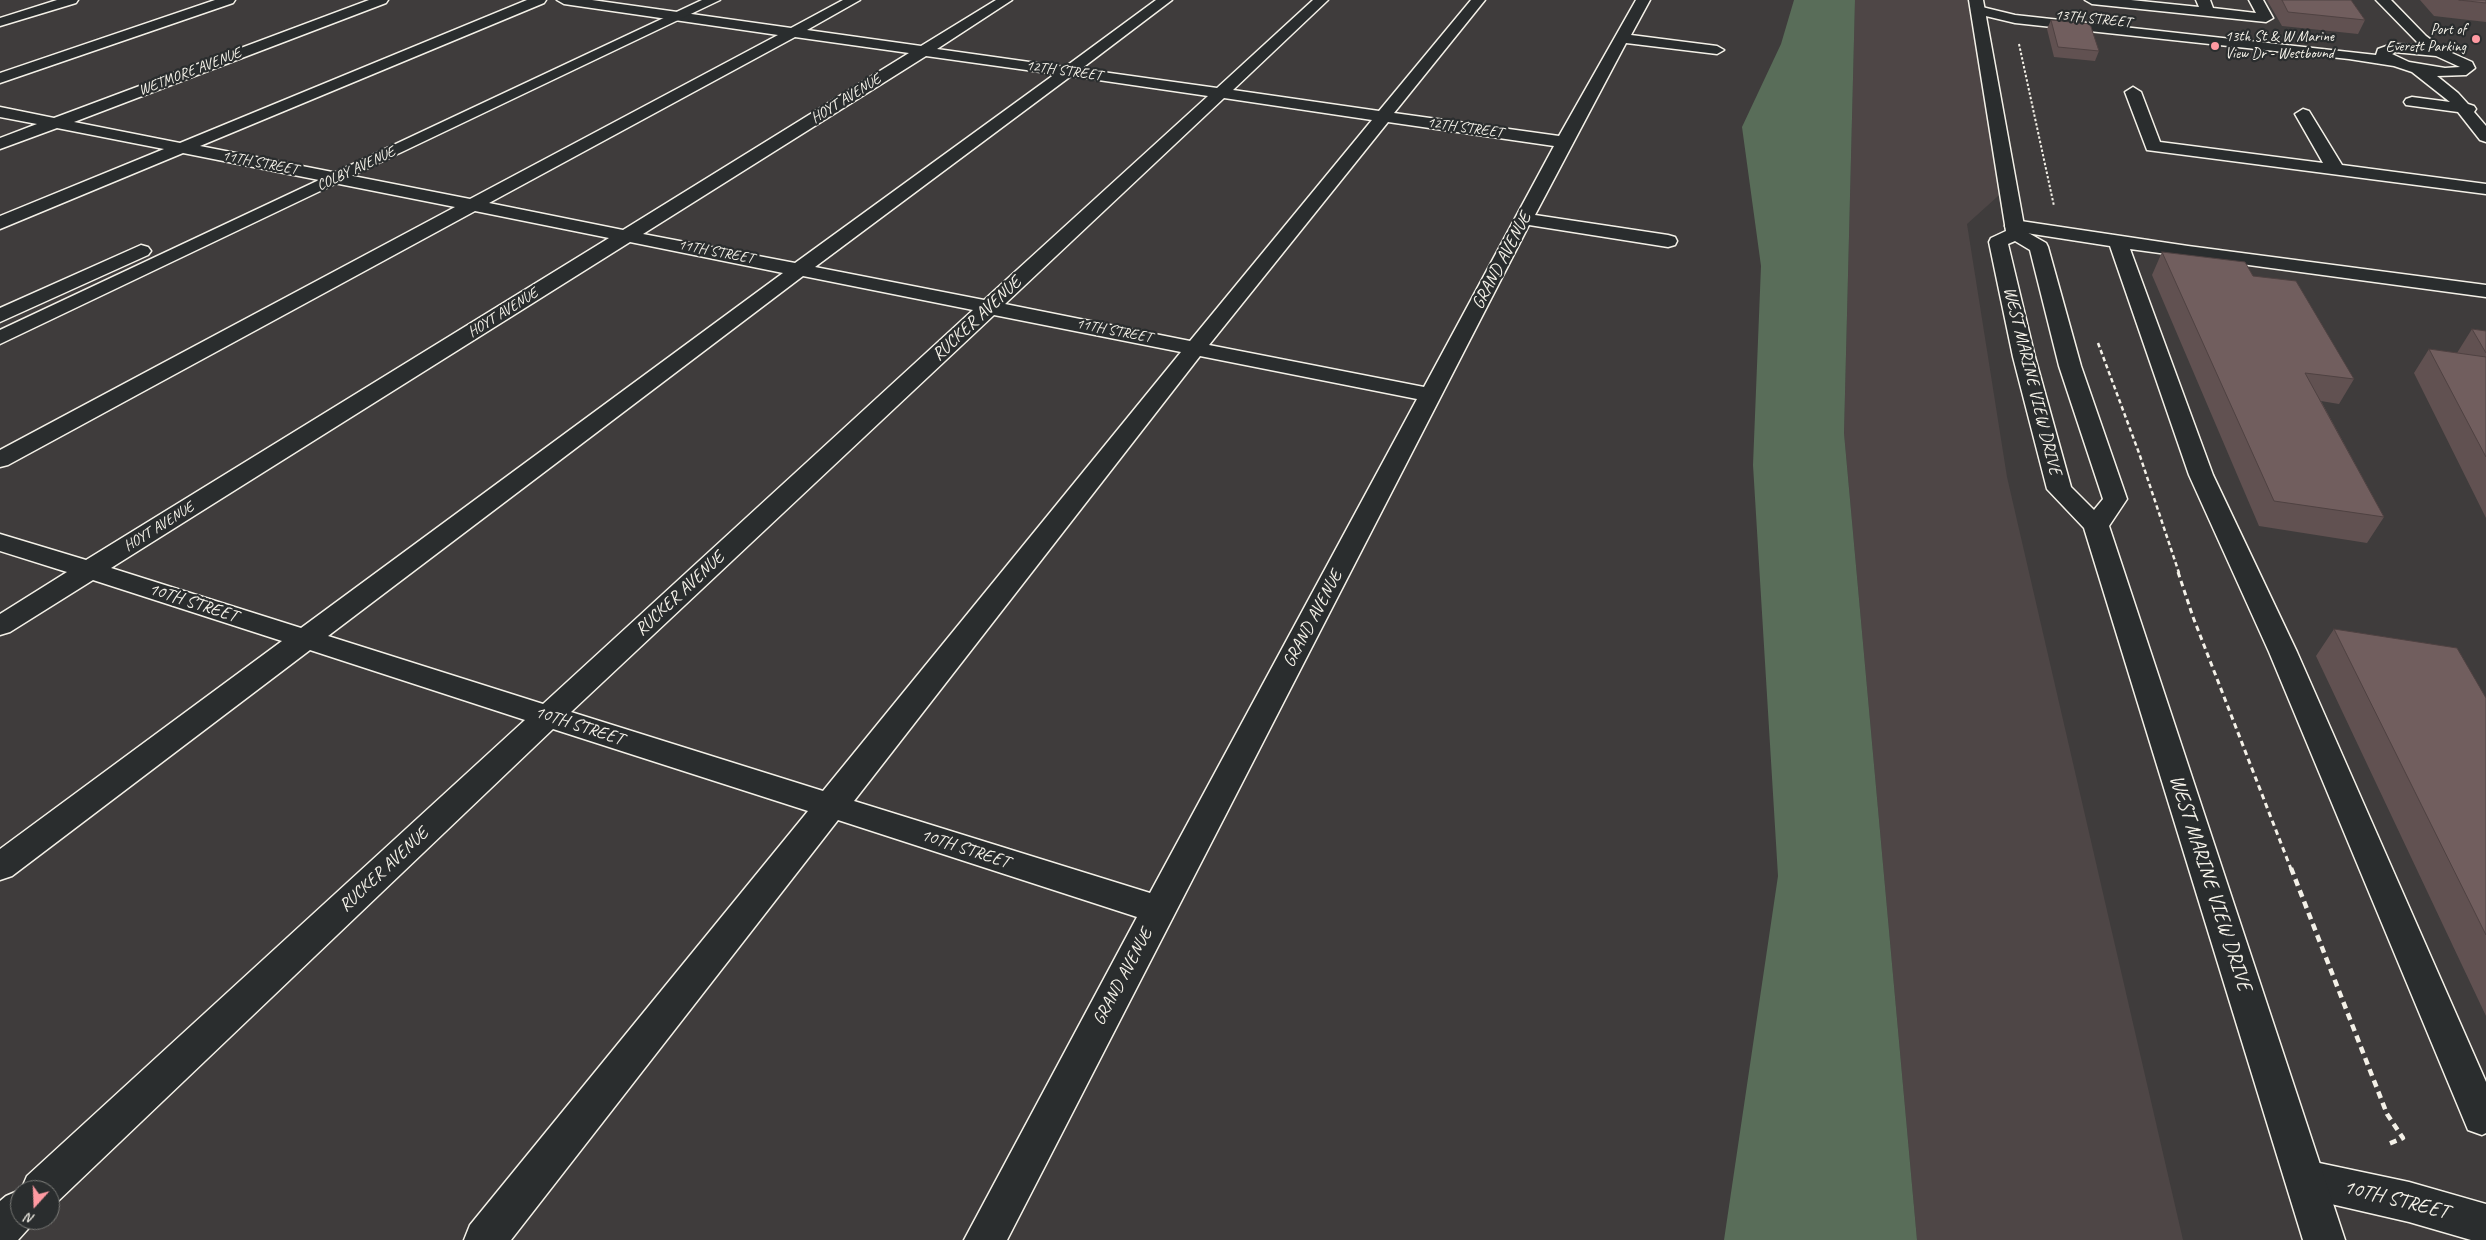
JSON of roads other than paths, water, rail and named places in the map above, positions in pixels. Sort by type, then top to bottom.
[{"type":"street","points":[[0,22],[70,0]]},
{"type":"street","points":[[0,78],[228,0]]},
{"type":"street","name":"WETMORE AVENUE","points":[[0,144],[381,0]]},
{"type":"street","points":[[0,223],[539,0]]},
{"type":"street","points":[[564,0],[654,13]]},
{"type":"street","name":"COLBY AVENUE","points":[[353,152],[654,13],[712,0]]},
{"type":"street","points":[[0,460],[853,0]]},
{"type":"street","name":"HOYT AVENUE","points":[[0,626],[1006,0]]},
{"type":"street","points":[[0,867],[800,269],[1165,0]]},
{"type":"street","name":"RUCKER AVENUE","points":[[52,1180],[1321,0]]},
{"type":"street","points":[[484,1240],[1196,347],[1478,0]]},
{"type":"street","name":"GRAND AVENUE","points":[[985,1240],[1564,142],[1642,0]]},
{"type":"street","points":[[2092,0],[2148,3],[2192,11],[2206,6],[2266,18],[2256,0]]},
{"type":"street","points":[[2383,0],[2427,45],[2460,67]]},
{"type":"street","points":[[1977,5],[2015,230],[2039,247],[2070,366],[2115,499],[2096,526]]},
{"type":"street","name":"13TH STREET","points":[[1977,5],[2014,11],[2393,53]]},
{"type":"street","name":"13TH STREET","points":[[1977,5],[2015,19],[2349,55],[2393,53]]},
{"type":"street","name":"COLBY AVENUE","points":[[0,338],[336,169],[680,8]]},
{"type":"street","name":"12TH STREET","points":[[680,8],[792,32],[1564,142]]},
{"type":"street","points":[[2192,11],[2200,31]]},
{"type":"street","points":[[2393,53],[2400,41],[2396,31],[2399,18]]},
{"type":"street","points":[[1622,38],[1717,50]]},
{"type":"street","points":[[2393,53],[2439,52]]},
{"type":"street","points":[[2393,53],[2418,69],[2453,96],[2486,137]]},
{"type":"street","points":[[2418,69],[2484,66]]},
{"type":"street","points":[[2453,96],[2455,91],[2452,84],[2460,67]]},
{"type":"street","points":[[2133,92],[2153,146],[2486,189]]},
{"type":"street","points":[[2412,102],[2486,111]]},
{"type":"street","name":"11TH STREET","points":[[0,112],[309,173],[336,169],[474,205],[1432,395]]},
{"type":"street","points":[[2303,114],[2336,170]]},
{"type":"street","name":"COLBY AVENUE","points":[[283,185],[309,173]]},
{"type":"street","points":[[1524,219],[1668,241]]},
{"type":"street","points":[[2015,230],[2060,233],[2188,252],[2486,291]]},
{"type":"street","name":"WEST MARINE VIEW DRIVE","points":[[2015,230],[1998,242],[2024,358],[2059,489],[2096,526],[2324,1240]]},
{"type":"street","points":[[2180,232],[2188,252]]},
{"type":"street","points":[[0,316],[159,242]]},
{"type":"street","points":[[2118,242],[2201,474],[2283,652],[2482,1117]]},
{"type":"street","name":"10TH STREET","points":[[0,542],[1159,910]]},
{"type":"street","name":"10TH STREET","points":[[2305,1179],[2416,1204],[2486,1224]]},
{"type":"street","points":[[0,1228],[10,1219]]},
{"type":"place","name":"Port of Everett Parking","points":[[2476,39]]},
{"type":"place","name":"13th St & W Marine View Dr - Westbound","points":[[2215,46]]}]
